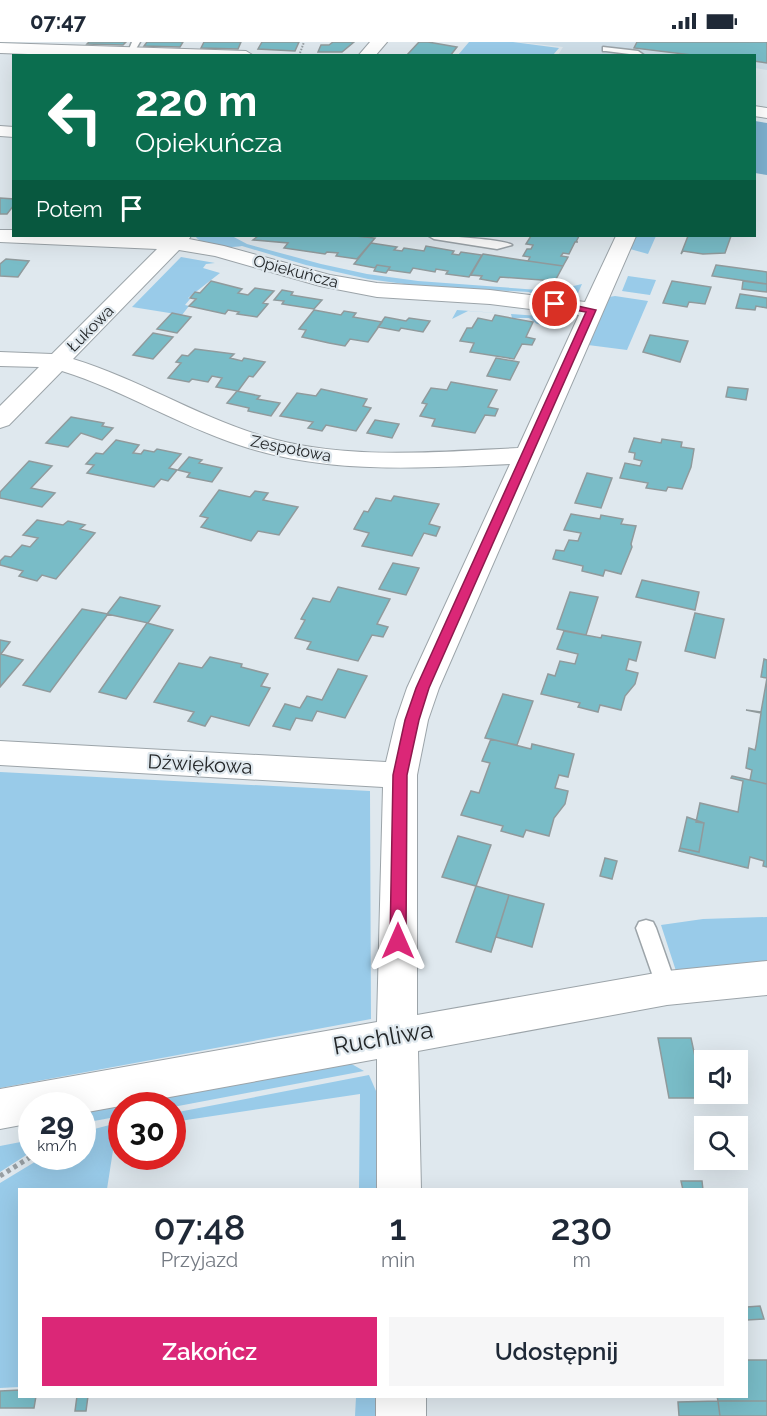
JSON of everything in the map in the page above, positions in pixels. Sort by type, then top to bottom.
[{"type":"street","points":[[368,54],[379,42]]},
{"type":"street","points":[[0,48],[133,47],[221,54]]},
{"type":"street","name":"Opiekuńcza","points":[[59,237],[178,239],[328,281],[377,290],[541,302],[592,310]]},
{"type":"street","points":[[399,1188],[397,1035],[400,775],[412,720],[423,688],[525,456],[626,237]]},
{"type":"street","name":"Łukowa","points":[[0,420],[178,239]]},
{"type":"street","name":"Zespołowa","points":[[0,359],[57,362],[158,399],[243,438],[310,455],[356,459],[525,456]]},
{"type":"street","name":"Dźwiękowa","points":[[0,753],[400,775]]},
{"type":"street","name":"Ruchliwa","points":[[0,1109],[397,1035],[667,988],[767,978]]},
{"type":"street","points":[[401,1398],[401,1416]]},
{"type":"lane","points":[[606,50],[639,54]]},
{"type":"lane","points":[[440,237],[497,246],[507,245]]},
{"type":"lane","points":[[646,928],[667,988]]},
{"type":"path","points":[[300,53],[304,42]]},
{"type":"path","points":[[0,1176],[18,1165]]},
{"type":"shaded area","points":[[469,42],[513,42],[559,48],[554,54],[459,54]]},
{"type":"shaded area","points":[[518,42],[767,42],[767,70],[756,68],[756,54],[559,54],[563,47]]},
{"type":"shaded area","points":[[756,121],[767,123],[767,175],[756,173]]},
{"type":"shaded area","points":[[196,237],[234,237],[247,244],[321,264],[367,274],[418,281],[552,291],[582,284],[575,300],[538,297],[529,292],[419,286],[368,279],[306,265],[242,246],[223,247]]},
{"type":"shaded area","points":[[636,237],[656,237],[648,254],[630,249]]},
{"type":"shaded area","points":[[181,257],[215,263],[206,264],[203,268],[220,273],[188,298],[190,299],[185,305],[189,306],[182,315],[132,307]]},
{"type":"shaded area","points":[[628,276],[656,280],[650,295],[622,291]]},
{"type":"shaded area","points":[[609,297],[648,301],[627,350],[588,345]]},
{"type":"shaded area","points":[[457,310],[552,317],[559,320],[563,328],[537,324],[529,318],[512,318],[511,314],[468,311],[452,319]]},
{"type":"shaded area","points":[[0,772],[370,791],[371,1019],[0,1088]]},
{"type":"shaded area","points":[[767,917],[767,963],[676,971],[661,925],[703,919]]},
{"type":"shaded area","points":[[348,1062],[364,1071],[186,1105],[186,1092],[182,1092]]},
{"type":"shaded area","points":[[369,1075],[376,1091],[376,1188],[359,1188],[360,1094],[186,1120],[186,1110]]},
{"type":"shaded area","points":[[108,1105],[108,1118],[96,1121],[96,1108]]},
{"type":"shaded area","points":[[108,1125],[108,1170],[110,1170],[107,1188],[18,1188],[18,1387],[0,1388],[0,1183],[22,1170],[96,1170],[96,1129]]},
{"type":"shaded area","points":[[18,1143],[18,1160],[0,1172],[0,1146]]},
{"type":"shaded area","points":[[356,1398],[376,1398],[376,1416],[355,1416]]},
{"type":"building","points":[[89,42],[126,42],[123,45],[87,44]]},
{"type":"building","points":[[147,42],[183,42],[180,47],[144,46]]},
{"type":"building","points":[[204,42],[241,42],[238,49],[201,48]]},
{"type":"building","points":[[262,42],[299,42],[295,51],[258,49]]},
{"type":"building","points":[[333,42],[354,42],[342,52],[318,52],[321,45],[329,45]]},
{"type":"building","points":[[419,42],[457,47],[452,54],[408,54]]},
{"type":"building","points":[[637,42],[767,42],[767,63],[756,61],[756,54],[684,54],[634,48]]},
{"type":"building","points":[[0,198],[12,199],[12,208],[7,214],[0,214]]},
{"type":"building","points":[[257,237],[375,238],[357,259],[336,256],[338,253],[327,252],[325,254],[284,248],[288,243],[253,240]]},
{"type":"building","points":[[530,237],[578,237],[569,254],[563,253],[561,256],[568,257],[563,266],[528,261],[530,257],[523,256],[533,245],[526,244]]},
{"type":"building","points":[[688,237],[731,237],[725,253],[703,254],[683,251],[681,254]]},
{"type":"building","points":[[371,243],[397,247],[394,250],[402,251],[404,248],[424,251],[426,246],[454,251],[452,254],[459,255],[461,252],[482,255],[469,277],[446,274],[448,271],[436,269],[435,272],[413,268],[410,273],[388,270],[390,267],[377,265],[375,268],[354,264]]},
{"type":"building","points":[[483,254],[563,266],[555,281],[500,277],[497,282],[480,279],[482,276],[471,275]]},
{"type":"building","points":[[6,259],[29,261],[18,277],[0,276],[0,264]]},
{"type":"building","points":[[377,265],[390,267],[386,273],[374,271]]},
{"type":"building","points":[[716,265],[767,272],[767,284],[712,276]]},
{"type":"building","points":[[211,281],[242,289],[238,293],[248,295],[255,288],[274,291],[263,303],[268,304],[257,317],[228,310],[225,314],[189,306],[196,299],[190,298],[195,292],[200,293]]},
{"type":"building","points":[[672,281],[711,287],[705,304],[689,302],[687,307],[663,303]]},
{"type":"building","points":[[743,281],[767,284],[767,292],[742,289]]},
{"type":"building","points":[[282,290],[293,292],[291,295],[322,300],[314,309],[282,304],[284,301],[274,300]]},
{"type":"building","points":[[740,294],[767,298],[767,308],[756,306],[755,310],[736,308]]},
{"type":"building","points":[[314,310],[341,315],[344,311],[356,313],[353,317],[382,322],[368,342],[350,339],[345,346],[302,337],[306,330],[299,329]]},
{"type":"building","points":[[172,313],[191,317],[177,333],[157,329]]},
{"type":"building","points":[[495,315],[533,322],[526,337],[535,339],[532,345],[522,344],[514,359],[470,352],[474,343],[460,341],[467,328],[472,328],[478,318],[492,321]]},
{"type":"building","points":[[385,317],[406,321],[409,318],[430,321],[423,332],[401,328],[399,331],[378,327]]},
{"type":"building","points":[[153,333],[173,337],[153,359],[133,355]]},
{"type":"building","points":[[650,335],[688,341],[680,362],[643,352]]},
{"type":"building","points":[[195,349],[234,354],[230,358],[242,361],[244,358],[265,362],[253,377],[249,376],[238,391],[216,387],[222,378],[212,376],[208,382],[192,379],[189,382],[168,378],[181,363],[176,362],[182,355],[188,356]]},
{"type":"building","points":[[496,358],[519,362],[510,380],[487,376]]},
{"type":"building","points":[[451,382],[497,390],[488,407],[498,409],[495,416],[485,415],[475,433],[432,426],[435,419],[420,416],[427,404],[422,403],[431,388],[447,390]]},
{"type":"building","points":[[728,387],[748,389],[746,400],[726,397]]},
{"type":"building","points":[[321,389],[367,399],[363,406],[371,408],[356,431],[326,425],[322,431],[308,428],[313,422],[280,416],[297,393],[316,396]]},
{"type":"building","points":[[237,391],[260,396],[257,399],[280,403],[271,416],[248,411],[249,408],[227,403]]},
{"type":"building","points":[[71,417],[104,423],[102,426],[113,428],[102,440],[81,433],[68,447],[46,443]]},
{"type":"building","points":[[375,420],[399,424],[392,438],[367,433]]},
{"type":"building","points":[[634,438],[661,443],[662,439],[682,442],[681,447],[694,449],[691,467],[682,489],[668,487],[666,491],[646,488],[648,483],[620,478],[625,463],[640,466],[642,461],[634,459],[635,453],[629,452]]},
{"type":"building","points":[[116,440],[139,445],[133,453],[141,454],[144,450],[154,452],[157,449],[181,454],[169,468],[177,470],[168,481],[161,479],[154,487],[87,473],[94,465],[86,464],[96,453],[103,454]]},
{"type":"building","points":[[189,457],[202,460],[199,463],[222,468],[212,482],[187,477],[190,473],[178,470]]},
{"type":"building","points":[[29,461],[52,466],[31,488],[55,493],[42,507],[0,498],[0,492]]},
{"type":"building","points":[[587,473],[612,478],[601,508],[575,503]]},
{"type":"building","points":[[219,490],[250,497],[255,491],[268,493],[263,500],[298,507],[279,535],[258,531],[251,541],[201,527],[208,518],[200,516]]},
{"type":"building","points":[[394,496],[439,504],[429,524],[440,527],[436,536],[424,533],[412,556],[362,546],[369,533],[354,529],[364,511],[368,512],[376,498],[391,501]]},
{"type":"building","points":[[571,514],[600,519],[601,515],[623,519],[621,524],[636,526],[632,547],[621,574],[605,570],[603,576],[582,571],[583,566],[553,559],[556,550],[564,551],[569,540],[578,541],[581,533],[564,530]]},
{"type":"building","points":[[37,520],[63,525],[68,521],[85,525],[80,529],[95,533],[56,579],[42,575],[37,581],[19,576],[23,571],[0,565],[0,561],[5,556],[11,557],[22,545],[30,547],[38,538],[23,535]]},
{"type":"building","points":[[393,563],[419,568],[406,595],[379,589]]},
{"type":"building","points":[[642,580],[699,592],[695,610],[636,597]]},
{"type":"building","points":[[338,587],[390,599],[377,624],[388,627],[383,637],[372,635],[358,661],[307,649],[311,642],[295,638],[305,620],[301,619],[313,598],[330,602]]},
{"type":"building","points":[[570,592],[598,597],[586,635],[557,629]]},
{"type":"building","points":[[120,597],[160,606],[148,623],[107,614]]},
{"type":"building","points":[[82,609],[108,614],[50,692],[23,685]]},
{"type":"building","points":[[695,613],[724,619],[715,658],[685,651]]},
{"type":"building","points":[[147,623],[173,630],[126,699],[99,692]]},
{"type":"building","points":[[564,631],[641,642],[636,661],[629,659],[626,670],[638,673],[635,684],[625,696],[621,710],[600,705],[598,712],[578,707],[580,703],[541,694],[548,674],[555,676],[560,661],[575,664],[578,654],[557,649]]},
{"type":"building","points":[[0,640],[10,642],[1,654],[23,660],[0,687]]},
{"type":"building","points":[[210,657],[242,664],[241,667],[268,674],[261,686],[270,688],[249,726],[211,716],[205,726],[188,721],[194,712],[154,702],[179,663],[202,668]]},
{"type":"building","points":[[764,659],[767,660],[767,678],[761,677]]},
{"type":"building","points":[[338,669],[367,676],[345,718],[317,711],[312,721],[296,718],[290,730],[273,726],[285,704],[300,708],[307,696],[322,700]]},
{"type":"building","points":[[767,678],[767,784],[750,780],[752,770],[746,768],[749,748],[755,750],[761,713],[746,710],[761,712]]},
{"type":"building","points":[[503,694],[533,701],[517,745],[485,738]]},
{"type":"building","points":[[491,739],[531,749],[532,744],[574,754],[568,777],[559,775],[555,788],[568,791],[565,804],[554,818],[549,836],[526,830],[523,837],[501,831],[503,826],[461,815],[471,791],[479,793],[490,763],[482,761]]},
{"type":"building","points":[[732,776],[767,784],[767,867],[763,866],[764,861],[750,857],[748,868],[679,851],[680,848],[699,852],[704,823],[696,822],[700,803],[738,812],[743,781],[731,778]]},
{"type":"building","points":[[687,817],[704,823],[699,852],[680,848]]},
{"type":"building","points":[[458,836],[491,845],[476,886],[442,877]]},
{"type":"building","points":[[605,858],[617,861],[612,879],[600,876]]},
{"type":"building","points":[[476,886],[509,895],[491,952],[456,942]]},
{"type":"building","points":[[509,895],[544,904],[532,947],[496,937]]},
{"type":"building","points":[[658,1038],[691,1038],[694,1052],[694,1098],[669,1098]]},
{"type":"building","points":[[681,1181],[702,1181],[703,1188],[683,1188]]},
{"type":"building","points":[[760,1306],[764,1319],[748,1320],[748,1307]]},
{"type":"building","points":[[748,1360],[767,1360],[767,1401],[718,1401],[717,1398],[748,1398]]},
{"type":"building","points":[[18,1390],[18,1398],[36,1398],[34,1408],[0,1408],[0,1391]]},
{"type":"building","points":[[77,1398],[88,1398],[86,1411],[75,1411]]},
{"type":"building","points":[[718,1401],[767,1401],[767,1416],[720,1416]]},
{"type":"building","points":[[718,1401],[720,1416],[679,1416],[678,1402]]},
{"type":"route","points":[[398,941],[400,775],[412,720],[423,688],[592,310],[555,304]]}]
